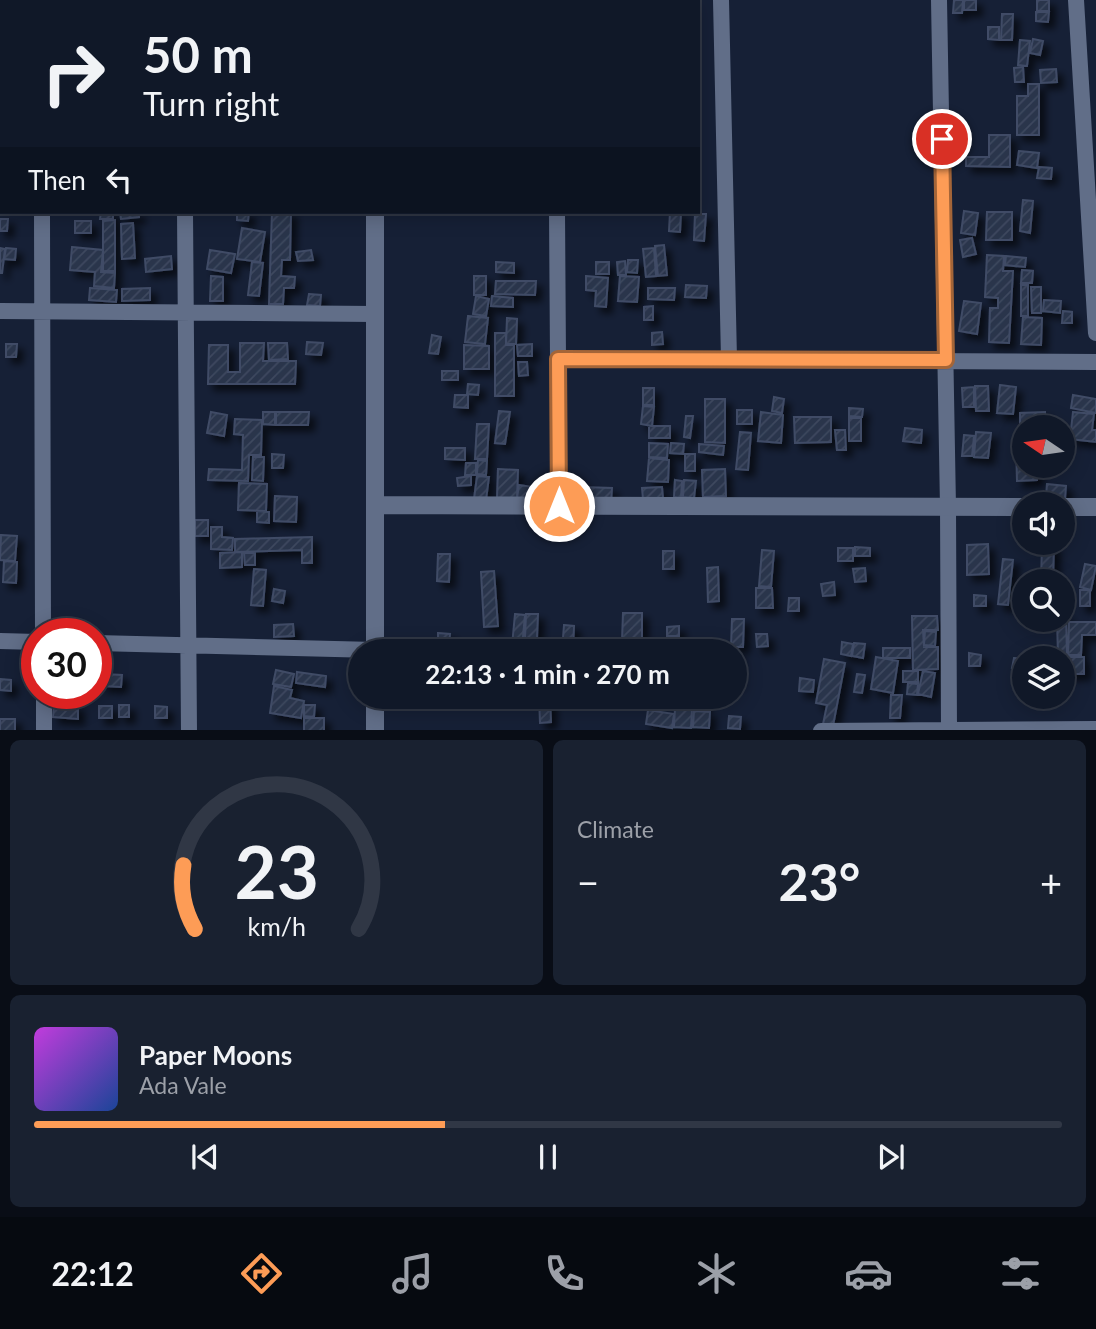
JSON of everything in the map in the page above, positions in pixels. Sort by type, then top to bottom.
[{"type":"street","points":[[721,0],[729,359]]},
{"type":"street","points":[[939,0],[949,730]]},
{"type":"street","points":[[1076,0],[1096,333]]},
{"type":"street","points":[[42,214],[43,618]]},
{"type":"street","points":[[185,214],[189,730]]},
{"type":"street","points":[[374,214],[375,639]]},
{"type":"street","points":[[557,214],[559,506]]},
{"type":"street","points":[[0,312],[375,314]]},
{"type":"street","points":[[558,359],[1096,362]]},
{"type":"street","points":[[375,505],[1012,507]]},
{"type":"street","points":[[1075,507],[1096,507]]},
{"type":"street","points":[[0,641],[21,642]]},
{"type":"street","points":[[112,643],[348,649]]},
{"type":"street","points":[[44,709],[44,730]]},
{"type":"street","points":[[375,709],[375,730]]},
{"type":"street","points":[[821,730],[1096,729]]},
{"type":"building","points":[[954,0],[963,0],[962,13],[953,13]]},
{"type":"building","points":[[964,0],[976,0],[976,10],[964,10]]},
{"type":"building","points":[[1037,0],[1049,0],[1049,11],[1037,11]]},
{"type":"building","points":[[1036,12],[1049,12],[1048,22],[1036,21]]},
{"type":"building","points":[[1002,14],[1013,14],[1012,40],[1001,40]]},
{"type":"building","points":[[988,27],[999,27],[999,40],[988,39]]},
{"type":"building","points":[[1033,39],[1043,41],[1040,55],[1030,53]]},
{"type":"building","points":[[1020,40],[1030,41],[1027,66],[1018,65]]},
{"type":"building","points":[[1023,67],[1024,82],[1015,82],[1014,68]]},
{"type":"building","points":[[1056,69],[1057,82],[1041,83],[1040,70]]},
{"type":"building","points":[[1028,84],[1039,84],[1039,135],[1017,135],[1017,96],[1028,96]]},
{"type":"building","points":[[989,135],[1010,135],[1010,167],[966,166],[966,157],[989,157]]},
{"type":"building","points":[[1019,151],[1039,153],[1037,168],[1017,165]]},
{"type":"building","points":[[1039,167],[1052,168],[1051,179],[1037,178]]},
{"type":"building","points":[[1023,200],[1033,201],[1030,233],[1020,231]]},
{"type":"building","points":[[964,211],[978,213],[975,235],[961,233]]},
{"type":"building","points":[[987,212],[1012,212],[1012,240],[986,240]]},
{"type":"building","points":[[101,214],[113,214],[113,219],[100,219]]},
{"type":"building","points":[[120,214],[139,214],[139,217],[121,219]]},
{"type":"building","points":[[237,214],[249,214],[248,221],[237,220]]},
{"type":"building","points":[[272,214],[291,214],[290,260],[282,260],[281,276],[295,277],[294,288],[284,288],[283,304],[269,304]]},
{"type":"building","points":[[670,214],[681,214],[680,232],[669,231]]},
{"type":"building","points":[[695,214],[706,214],[704,241],[694,240]]},
{"type":"building","points":[[0,219],[8,219],[7,231],[0,231]]},
{"type":"building","points":[[115,220],[115,271],[103,271],[103,221]]},
{"type":"building","points":[[75,221],[91,221],[91,233],[75,233]]},
{"type":"building","points":[[133,223],[135,258],[122,259],[121,224]]},
{"type":"building","points":[[242,228],[265,232],[260,262],[237,259]]},
{"type":"building","points":[[972,238],[976,254],[963,257],[960,240]]},
{"type":"building","points":[[664,245],[667,275],[658,276],[655,246]]},
{"type":"building","points":[[72,247],[103,250],[101,272],[115,273],[114,288],[94,286],[95,272],[70,270]]},
{"type":"building","points":[[0,248],[5,249],[2,273],[0,273]]},
{"type":"building","points":[[6,248],[16,249],[15,260],[4,259]]},
{"type":"building","points":[[654,248],[656,276],[646,277],[643,249]]},
{"type":"building","points":[[210,250],[235,254],[231,273],[207,269]]},
{"type":"building","points":[[311,250],[313,260],[298,261],[296,252]]},
{"type":"building","points":[[987,255],[1004,256],[1003,271],[1013,271],[1009,343],[989,342],[990,308],[998,308],[998,298],[985,297]]},
{"type":"building","points":[[171,256],[172,269],[146,272],[145,259]]},
{"type":"building","points":[[1006,256],[1026,258],[1025,267],[1005,265]]},
{"type":"building","points":[[628,260],[638,260],[637,273],[627,272]]},
{"type":"building","points":[[625,261],[626,275],[618,275],[617,262]]},
{"type":"building","points":[[252,262],[263,263],[259,296],[248,295]]},
{"type":"building","points":[[496,262],[514,263],[514,273],[496,272]]},
{"type":"building","points":[[596,262],[609,262],[609,274],[596,274]]},
{"type":"building","points":[[1022,270],[1033,271],[1032,283],[1021,283]]},
{"type":"building","points":[[211,276],[223,277],[223,301],[210,301]]},
{"type":"building","points":[[474,276],[486,276],[486,295],[474,295]]},
{"type":"building","points":[[586,276],[608,278],[606,307],[595,306],[596,291],[586,290]]},
{"type":"building","points":[[620,276],[639,277],[637,302],[618,301]]},
{"type":"building","points":[[496,281],[536,281],[535,295],[495,294]]},
{"type":"building","points":[[686,285],[707,286],[706,298],[685,297]]},
{"type":"building","points":[[1021,285],[1028,285],[1028,316],[1021,316]]},
{"type":"building","points":[[1031,287],[1041,287],[1041,313],[1032,313]]},
{"type":"building","points":[[90,288],[117,290],[116,302],[89,300]]},
{"type":"building","points":[[150,288],[150,300],[122,301],[122,289]]},
{"type":"building","points":[[648,288],[675,288],[674,300],[648,299]]},
{"type":"building","points":[[309,294],[321,295],[320,306],[307,305]]},
{"type":"building","points":[[476,296],[489,299],[486,316],[473,314]]},
{"type":"building","points":[[492,296],[513,298],[513,307],[491,306]]},
{"type":"building","points":[[1044,300],[1061,301],[1060,313],[1043,311]]},
{"type":"building","points":[[964,301],[981,303],[977,334],[959,331]]},
{"type":"building","points":[[653,306],[653,320],[644,320],[644,307]]},
{"type":"building","points":[[1063,311],[1072,312],[1072,323],[1062,323]]},
{"type":"building","points":[[468,316],[488,318],[485,344],[465,342]]},
{"type":"building","points":[[1023,317],[1042,318],[1041,345],[1021,344]]},
{"type":"building","points":[[507,318],[517,319],[516,344],[506,344]]},
{"type":"building","points":[[662,332],[663,344],[652,345],[652,333]]},
{"type":"building","points":[[495,333],[506,333],[506,345],[514,345],[514,396],[495,396]]},
{"type":"building","points":[[432,335],[441,337],[438,354],[429,353]]},
{"type":"building","points":[[307,342],[323,343],[321,355],[306,354]]},
{"type":"building","points":[[240,343],[264,343],[263,361],[296,361],[295,384],[208,384],[209,345],[228,345],[228,372],[240,372]]},
{"type":"building","points":[[268,343],[287,343],[288,359],[269,360]]},
{"type":"building","points":[[6,344],[17,344],[16,357],[6,357]]},
{"type":"building","points":[[532,344],[532,356],[518,356],[517,345]]},
{"type":"building","points":[[464,345],[489,346],[489,369],[464,369]]},
{"type":"building","points":[[518,362],[527,362],[528,375],[519,376]]},
{"type":"building","points":[[442,371],[458,371],[458,380],[442,380]]},
{"type":"building","points":[[468,384],[479,385],[478,395],[467,394]]},
{"type":"building","points":[[1000,385],[1016,387],[1013,414],[997,413]]},
{"type":"building","points":[[975,386],[988,386],[989,411],[976,411]]},
{"type":"building","points":[[974,387],[974,407],[963,407],[962,388]]},
{"type":"building","points":[[643,388],[654,388],[654,405],[643,405]]},
{"type":"building","points":[[455,395],[468,395],[468,408],[454,407]]},
{"type":"building","points":[[1073,395],[1096,399],[1096,413],[1071,408]]},
{"type":"building","points":[[774,397],[784,399],[782,413],[772,411]]},
{"type":"building","points":[[705,399],[725,399],[725,443],[705,442]]},
{"type":"building","points":[[643,406],[654,407],[652,426],[641,424]]},
{"type":"building","points":[[849,408],[863,409],[862,417],[849,416]]},
{"type":"building","points":[[737,410],[752,410],[752,424],[737,424]]},
{"type":"building","points":[[499,411],[510,412],[505,444],[495,443]]},
{"type":"building","points":[[211,412],[227,415],[224,436],[207,433]]},
{"type":"building","points":[[263,412],[275,412],[275,425],[263,424]]},
{"type":"building","points":[[276,412],[309,412],[308,425],[276,425]]},
{"type":"building","points":[[761,412],[783,415],[781,443],[758,441]]},
{"type":"building","points":[[1045,412],[1045,415],[1020,415]]},
{"type":"building","points":[[1073,412],[1094,414],[1092,430],[1096,430],[1096,442],[1075,440],[1075,415]]},
{"type":"building","points":[[686,416],[693,416],[690,438],[684,437]]},
{"type":"building","points":[[794,417],[831,417],[831,442],[795,443]]},
{"type":"building","points":[[849,418],[861,418],[861,441],[849,441]]},
{"type":"building","points":[[235,419],[262,420],[261,455],[249,455],[248,481],[208,480],[209,469],[242,470],[243,435],[234,434]]},
{"type":"building","points":[[477,424],[489,424],[487,459],[475,459]]},
{"type":"building","points":[[649,426],[670,426],[670,438],[649,438]]},
{"type":"building","points":[[905,428],[922,430],[921,443],[903,441]]},
{"type":"building","points":[[835,430],[845,430],[846,450],[837,450]]},
{"type":"building","points":[[740,432],[751,433],[748,470],[736,469]]},
{"type":"building","points":[[976,432],[991,433],[988,458],[974,457]]},
{"type":"building","points":[[964,435],[974,436],[972,456],[962,456]]},
{"type":"building","points":[[649,443],[668,444],[667,458],[649,457]]},
{"type":"building","points":[[671,443],[684,444],[683,454],[670,453]]},
{"type":"building","points":[[699,444],[724,446],[723,455],[699,452]]},
{"type":"building","points":[[445,448],[465,448],[465,460],[445,459]]},
{"type":"building","points":[[272,454],[284,455],[283,468],[272,468]]},
{"type":"building","points":[[685,454],[695,454],[695,471],[685,471]]},
{"type":"building","points":[[253,457],[264,457],[263,481],[252,480]]},
{"type":"building","points":[[649,458],[669,460],[668,482],[647,481]]},
{"type":"building","points":[[478,460],[487,461],[486,475],[477,474]]},
{"type":"building","points":[[466,463],[476,463],[476,475],[465,475]]},
{"type":"building","points":[[498,469],[518,470],[517,499],[497,498]]},
{"type":"building","points":[[725,469],[726,496],[703,497],[702,470]]},
{"type":"building","points":[[471,476],[471,485],[458,486],[457,478]]},
{"type":"building","points":[[477,476],[489,477],[486,500],[474,499]]},
{"type":"building","points":[[1017,478],[1037,478],[1037,480],[1017,481]]},
{"type":"building","points":[[675,480],[682,481],[681,498],[674,497]]},
{"type":"building","points":[[684,480],[696,481],[694,498],[683,497]]},
{"type":"building","points":[[239,483],[267,484],[266,511],[238,510]]},
{"type":"building","points":[[1047,484],[1066,486],[1066,492],[1046,492]]},
{"type":"building","points":[[519,485],[533,487],[532,500],[517,498]]},
{"type":"building","points":[[534,487],[546,487],[546,499],[534,499]]},
{"type":"building","points":[[582,487],[612,488],[611,503],[581,501]]},
{"type":"building","points":[[662,487],[663,498],[643,499],[642,488]]},
{"type":"building","points":[[275,496],[297,497],[296,522],[274,521]]},
{"type":"building","points":[[257,511],[269,512],[269,523],[257,522]]},
{"type":"building","points":[[195,520],[208,520],[208,536],[195,536]]},
{"type":"building","points":[[211,527],[222,527],[222,537],[233,538],[232,550],[211,549]]},
{"type":"building","points":[[1,535],[17,536],[15,561],[0,560]]},
{"type":"building","points":[[312,537],[312,563],[302,563],[302,550],[235,552],[235,539]]},
{"type":"building","points":[[988,544],[989,574],[967,575],[967,545]]},
{"type":"building","points":[[855,547],[870,548],[870,556],[855,556]]},
{"type":"building","points":[[838,548],[853,548],[853,561],[838,561]]},
{"type":"building","points":[[762,550],[774,551],[771,587],[759,586]]},
{"type":"building","points":[[663,551],[674,551],[674,569],[663,569]]},
{"type":"building","points":[[242,552],[242,567],[220,568],[220,553]]},
{"type":"building","points":[[244,553],[255,553],[255,565],[245,565]]},
{"type":"building","points":[[438,554],[450,554],[449,582],[437,581]]},
{"type":"building","points":[[1042,555],[1054,555],[1053,569],[1041,569]]},
{"type":"building","points":[[1003,559],[1013,560],[1008,605],[998,604]]},
{"type":"building","points":[[4,561],[17,562],[16,583],[3,582]]},
{"type":"building","points":[[1085,564],[1096,566],[1091,590],[1080,587]]},
{"type":"building","points":[[718,567],[719,601],[708,602],[707,568]]},
{"type":"building","points":[[865,568],[866,581],[855,582],[853,569]]},
{"type":"building","points":[[254,569],[266,570],[263,606],[251,605]]},
{"type":"building","points":[[494,571],[498,626],[484,627],[481,572]]},
{"type":"building","points":[[834,582],[835,595],[823,596],[821,584]]},
{"type":"building","points":[[756,588],[772,588],[773,608],[756,608]]},
{"type":"building","points":[[274,589],[285,591],[283,603],[272,601]]},
{"type":"building","points":[[1080,590],[1090,590],[1090,606],[1080,606]]},
{"type":"building","points":[[974,595],[986,596],[986,606],[974,606]]},
{"type":"building","points":[[789,598],[799,598],[799,611],[788,611]]},
{"type":"building","points":[[623,613],[642,613],[642,639],[622,639]]},
{"type":"building","points":[[515,614],[525,615],[523,639],[513,639]]},
{"type":"building","points":[[526,614],[538,614],[537,638],[525,638]]},
{"type":"building","points":[[912,616],[937,616],[938,630],[923,630],[924,647],[938,647],[938,669],[913,670]]},
{"type":"building","points":[[732,619],[744,619],[743,639],[731,639]]},
{"type":"building","points":[[1075,622],[1096,622],[1096,635],[1082,635],[1081,655],[1075,655],[1075,646],[1068,646],[1069,632],[1075,632]]},
{"type":"building","points":[[293,624],[294,636],[274,637],[274,625]]},
{"type":"building","points":[[564,625],[574,626],[573,639],[563,639]]},
{"type":"building","points":[[679,626],[679,636],[667,636],[667,627]]},
{"type":"building","points":[[925,631],[936,632],[935,646],[924,645]]},
{"type":"building","points":[[1057,632],[1066,632],[1067,646],[1058,646]]},
{"type":"building","points":[[438,633],[450,634],[450,639],[438,639]]},
{"type":"building","points":[[756,634],[767,634],[768,646],[757,647]]},
{"type":"building","points":[[842,642],[853,644],[851,656],[841,654]]},
{"type":"building","points":[[854,643],[865,644],[863,658],[852,656]]},
{"type":"building","points":[[883,648],[910,648],[910,658],[883,658]]},
{"type":"building","points":[[969,653],[981,655],[980,666],[969,666]]},
{"type":"building","points":[[876,657],[898,661],[893,693],[871,689]]},
{"type":"building","points":[[1075,657],[1084,657],[1084,674],[1075,674]]},
{"type":"building","points":[[824,659],[845,663],[832,730],[822,729],[827,705],[816,703]]},
{"type":"building","points":[[276,670],[294,674],[291,687],[273,684]]},
{"type":"building","points":[[903,671],[918,671],[918,682],[903,682]]},
{"type":"building","points":[[923,671],[935,673],[931,697],[918,694]]},
{"type":"building","points":[[297,672],[326,676],[325,687],[296,683]]},
{"type":"building","points":[[112,674],[122,675],[121,687],[112,687]]},
{"type":"building","points":[[857,674],[865,675],[862,693],[854,692]]},
{"type":"building","points":[[800,678],[814,680],[813,692],[799,691]]},
{"type":"building","points":[[0,679],[11,680],[11,691],[0,690]]},
{"type":"building","points":[[908,683],[918,684],[917,695],[907,694]]},
{"type":"building","points":[[274,686],[292,690],[290,698],[304,701],[301,718],[270,713]]},
{"type":"building","points":[[891,695],[902,695],[900,718],[890,718]]},
{"type":"building","points":[[119,705],[129,705],[129,717],[119,717]]},
{"type":"building","points":[[304,705],[315,705],[314,717],[304,716]]},
{"type":"building","points":[[155,706],[167,707],[167,718],[155,718]]},
{"type":"building","points":[[54,709],[78,709],[78,719],[53,717]]},
{"type":"building","points":[[99,709],[112,709],[112,718],[99,718]]},
{"type":"building","points":[[539,709],[550,709],[551,722],[540,723]]},
{"type":"building","points":[[675,709],[692,709],[691,728],[674,727]]},
{"type":"building","points":[[648,710],[674,714],[672,728],[646,724]]},
{"type":"building","points":[[694,711],[710,712],[709,728],[693,727]]},
{"type":"building","points":[[729,716],[741,717],[740,729],[728,728]]},
{"type":"building","points":[[304,718],[324,718],[324,730],[304,730]]},
{"type":"building","points":[[0,719],[15,719],[15,730],[0,730]]},
{"type":"route","points":[[559,506],[558,359],[946,360],[942,139]]}]
